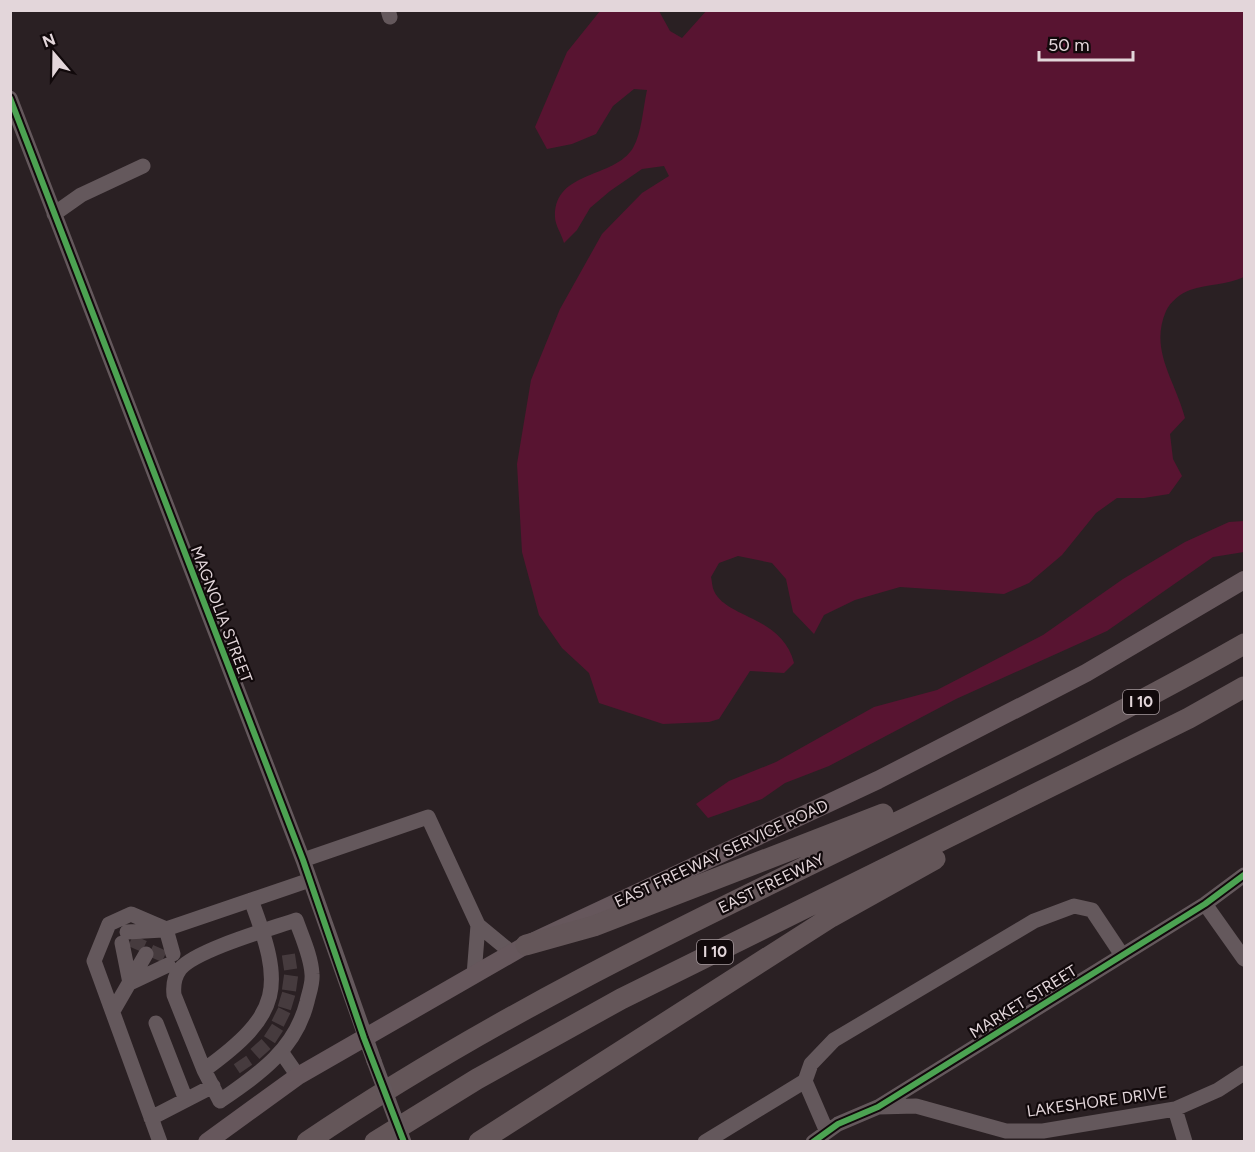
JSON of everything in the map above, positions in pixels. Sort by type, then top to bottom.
[{"type":"highway","name":"EAST FREEWAY","points":[[307,1142],[429,1065],[551,995],[699,919],[1141,702],[1245,644]]},
{"type":"highway","name":"I 10","points":[[375,1142],[477,1079],[621,999],[1245,687]]},
{"type":"highway","points":[[519,949],[594,926],[1034,753]]},
{"type":"highway","points":[[479,1142],[831,917],[958,846],[1064,779]]},
{"type":"main road","name":"EAST FREEWAY SERVICE ROAD","points":[[207,1142],[298,1076],[519,949],[888,775],[1086,673],[1245,579]]},
{"type":"street","name":"MAGNOLIA STREET","points":[[10,98],[303,860],[364,1038],[404,1142]]},
{"type":"street","points":[[54,214],[81,195],[143,166]]},
{"type":"street","points":[[303,860],[428,817],[478,925],[474,975]]},
{"type":"street","name":"MARKET STREET","points":[[813,1142],[838,1124],[878,1107],[1205,904],[1245,875]]},
{"type":"street","points":[[113,1011],[148,949],[166,930],[310,880]]},
{"type":"street","points":[[251,900],[263,932],[298,1076]]},
{"type":"street","points":[[1205,904],[1245,959]]},
{"type":"street","points":[[705,1142],[805,1081],[811,1064],[834,1040],[1035,921],[1074,906],[1092,910],[1122,955]]},
{"type":"street","points":[[160,1142],[94,961],[109,924],[130,914],[166,930]]},
{"type":"street","points":[[204,1070],[243,1064],[282,1008],[296,920],[193,958],[179,971],[173,985],[174,995],[204,1070],[220,1101],[282,1008],[340,968]]},
{"type":"street","points":[[478,925],[519,949]]},
{"type":"street","points":[[130,983],[148,949],[166,930]]},
{"type":"street","points":[[130,983],[148,949],[166,930]]},
{"type":"street","points":[[156,1023],[186,1100]]},
{"type":"street","name":"LAKESHORE DRIVE","points":[[878,1107],[916,1106],[1006,1131],[1043,1131],[1175,1109],[1218,1090],[1245,1073]]},
{"type":"street","points":[[805,1081],[827,1132]]},
{"type":"street","points":[[151,1118],[213,1086]]},
{"type":"street","points":[[1175,1109],[1185,1142]]},
{"type":"shaded area","points":[[707,10],[1244,11],[1244,277],[1187,291],[1173,301],[1166,311],[1160,339],[1162,352],[1185,418],[1170,434],[1173,459],[1182,476],[1169,494],[1144,498],[1117,498],[1096,513],[1062,555],[1029,583],[1004,594],[900,587],[855,600],[824,615],[814,634],[793,612],[786,579],[772,563],[738,556],[719,563],[711,577],[713,589],[720,600],[767,627],[778,636],[788,648],[794,663],[784,673],[750,671],[719,719],[709,722],[663,724],[599,703],[589,673],[562,648],[539,615],[522,552],[517,464],[531,380],[560,309],[602,234],[642,193],[669,176],[664,166],[642,169],[590,208],[577,230],[564,243],[555,220],[557,202],[564,191],[574,183],[613,165],[633,148],[640,127],[647,90],[634,89],[613,106],[596,134],[572,144],[547,149],[535,127],[567,52],[600,11],[659,11],[670,31],[682,38]]},
{"type":"shaded area","points":[[1244,521],[1244,552],[1213,557],[1107,631],[956,699],[829,766],[785,783],[762,799],[708,818],[696,804],[729,781],[776,762],[874,707],[937,690],[1043,635],[1123,579],[1185,542],[1229,522]]},
{"type":"tunnel","points":[[135,949],[140,938]]},
{"type":"tunnel","points":[[155,959],[160,948]]},
{"type":"tunnel","points":[[283,963],[296,961]]},
{"type":"tunnel","points":[[283,982],[297,984]]},
{"type":"tunnel","points":[[280,999],[293,1003]]},
{"type":"tunnel","points":[[275,1014],[287,1020]]},
{"type":"tunnel","points":[[268,1030],[279,1037]]},
{"type":"tunnel","points":[[256,1044],[265,1054]]},
{"type":"tunnel","points":[[240,1060],[246,1069]]},
{"type":"cycle path","points":[[10,98],[303,860],[364,1038],[404,1142]]},
{"type":"cycle path","points":[[813,1142],[838,1124],[878,1107],[1205,904],[1244,875]]}]
